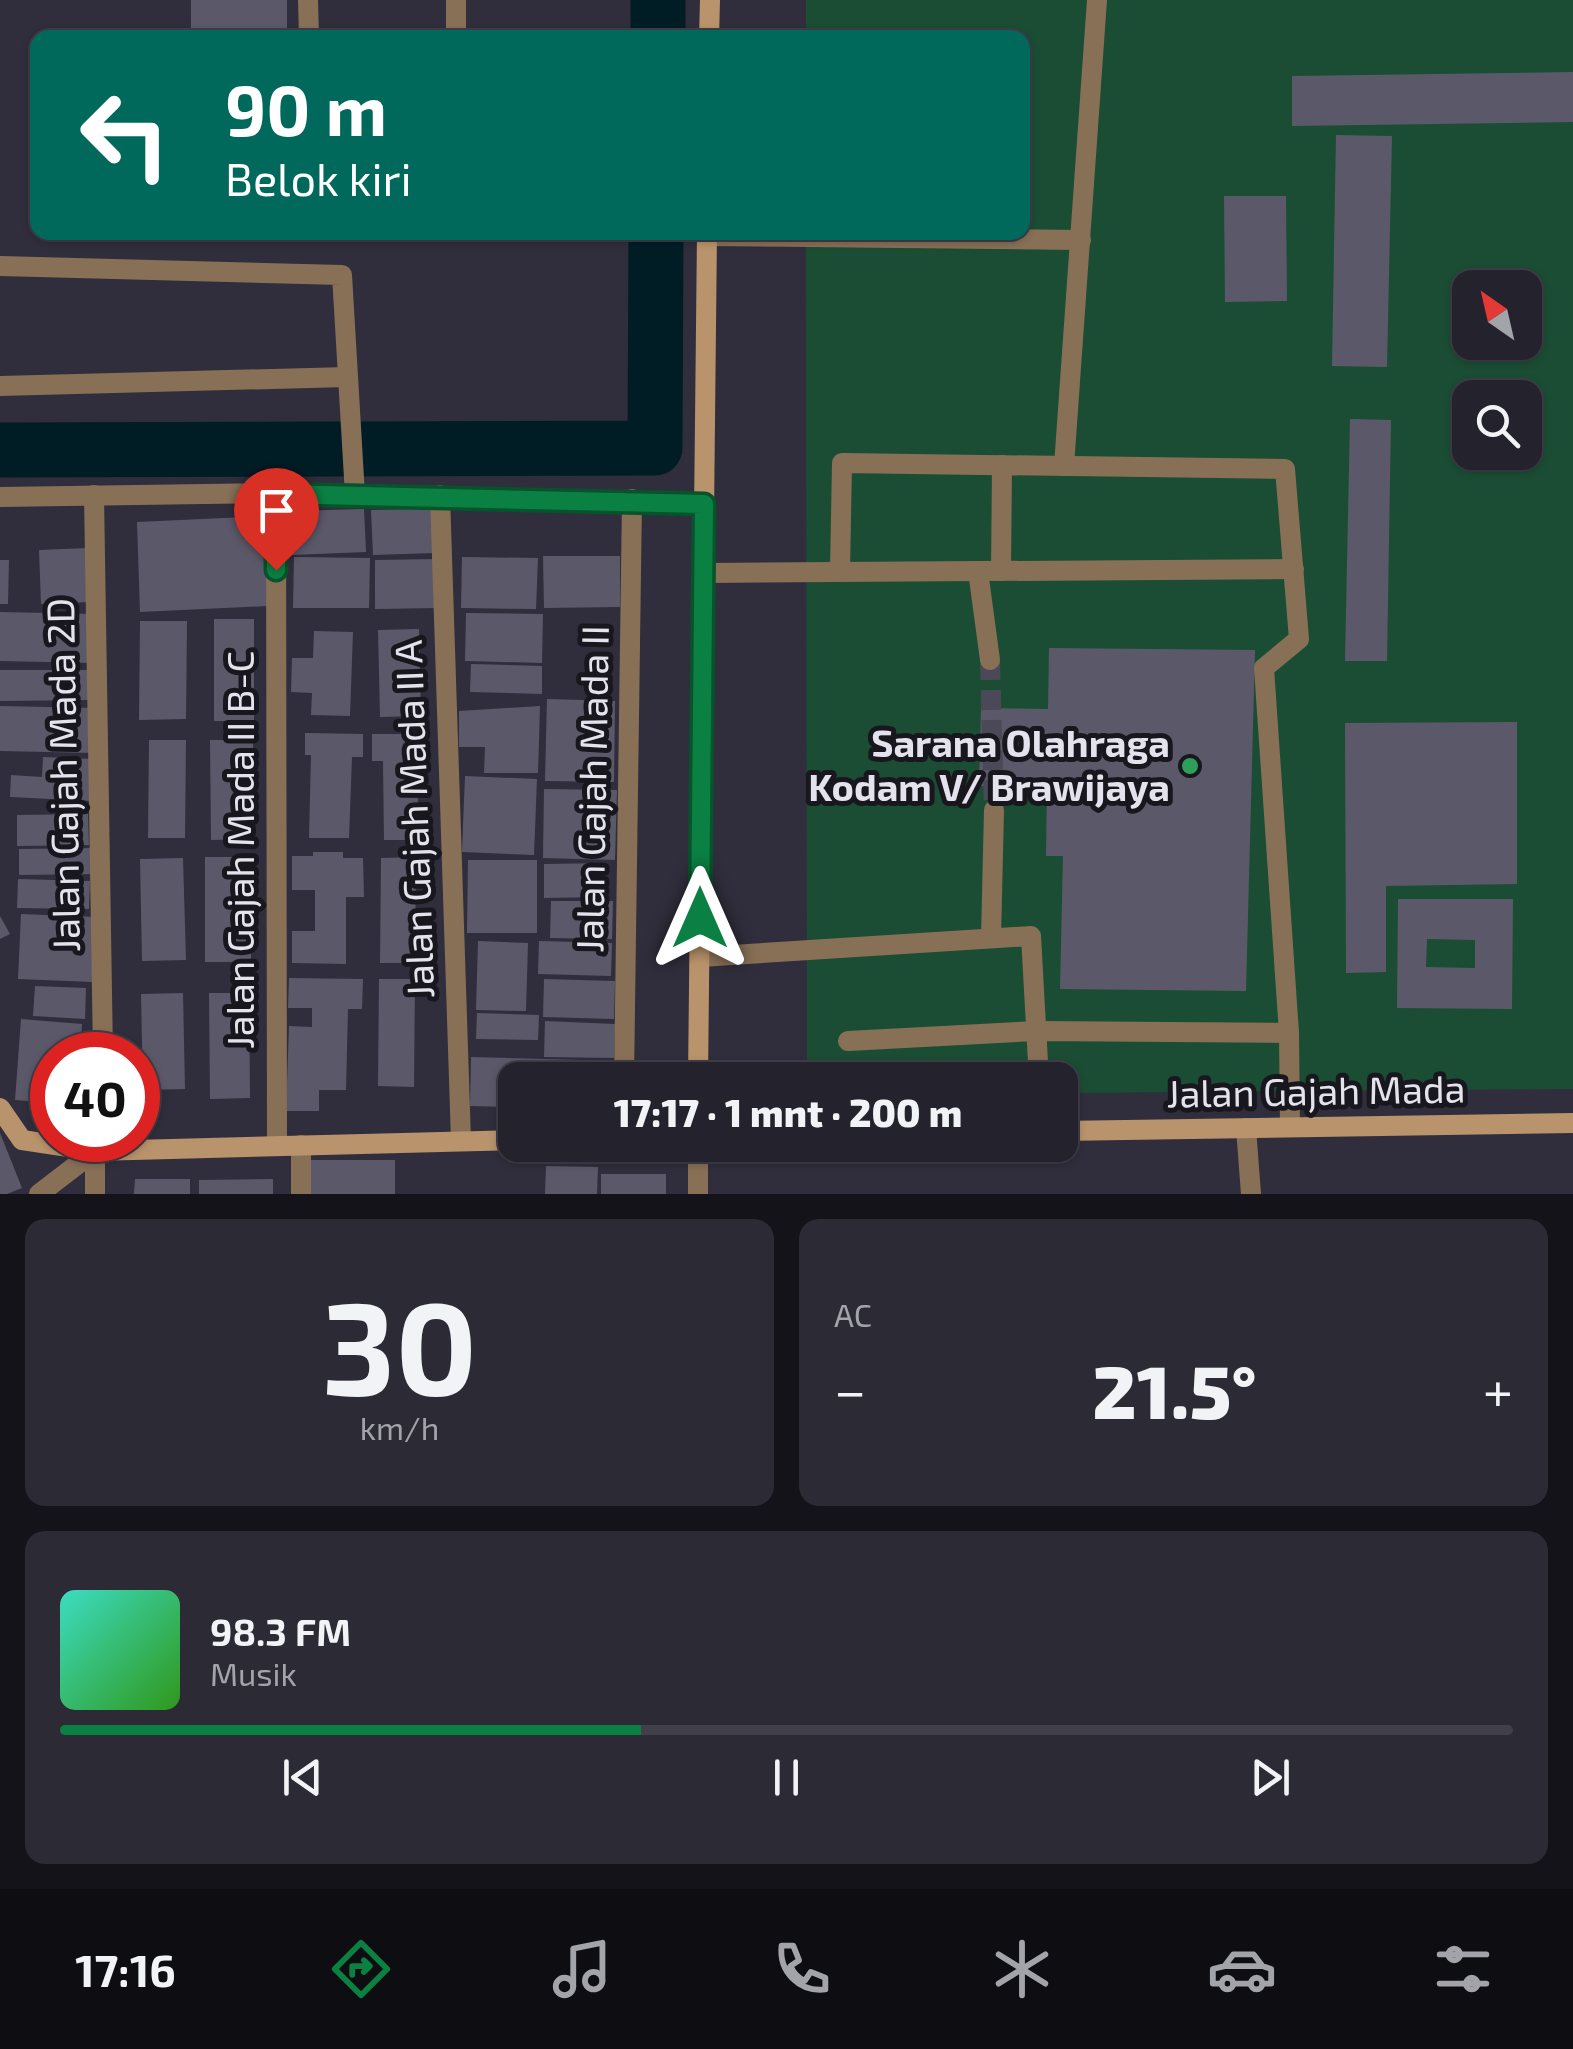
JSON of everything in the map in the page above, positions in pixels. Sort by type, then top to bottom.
[{"type":"street","points":[[308,0],[309,30]]},
{"type":"street","points":[[456,0],[456,30]]},
{"type":"street","points":[[709,30],[710,0]]},
{"type":"street","points":[[1064,466],[1097,0]]},
{"type":"street","points":[[1030,239],[1081,240]]},
{"type":"street","points":[[698,1062],[707,240]]},
{"type":"street","points":[[0,266],[342,274],[354,494]]},
{"type":"street","points":[[0,386],[348,377]]},
{"type":"street","points":[[840,572],[842,463],[1285,469],[1299,639],[1264,668],[1289,1033],[1290,1128]]},
{"type":"street","points":[[1001,571],[1002,465]]},
{"type":"street","name":"Jalan Gajah Mada II B-C","points":[[276,494],[276,1146]]},
{"type":"street","points":[[0,496],[354,494],[704,504]]},
{"type":"street","name":"Jalan Gajah Mada 2D","points":[[94,495],[103,1032]]},
{"type":"street","name":"Jalan Gajah Mada II A","points":[[440,496],[461,1141]]},
{"type":"street","name":"Jalan Gajah Mada II","points":[[624,1062],[632,499]]},
{"type":"street","points":[[704,573],[1294,569]]},
{"type":"street","points":[[978,571],[990,660]]},
{"type":"street","points":[[990,938],[994,810]]},
{"type":"street","points":[[700,957],[1031,936],[1038,1062]]},
{"type":"street","points":[[848,1042],[1036,1031],[1289,1033]]},
{"type":"street","points":[[0,1108],[22,1140],[30,1141]]},
{"type":"street","name":"Jalan Gajah Mada","points":[[1078,1130],[1573,1124]]},
{"type":"street","points":[[1246,1128],[1250,1194]]},
{"type":"street","points":[[160,1147],[498,1140]]},
{"type":"street","points":[[300,1194],[301,1146]]},
{"type":"street","points":[[39,1194],[81,1162]]},
{"type":"street","points":[[96,1194],[99,1162]]},
{"type":"street","points":[[698,1162],[698,1194]]},
{"type":"green space","name":"Sarana Olahraga Kodam V/ Brawijaya","points":[[806,0],[1573,0],[1573,1089],[1078,1093],[1078,1062],[807,1062],[806,240],[1030,240],[1030,30],[806,30]]},
{"type":"building","points":[[191,0],[287,0],[287,30],[191,30]]},
{"type":"building","points":[[1573,72],[1573,122],[1292,126],[1292,76]]},
{"type":"building","points":[[1336,135],[1392,136],[1387,367],[1332,366]]},
{"type":"building","points":[[1224,196],[1286,196],[1287,301],[1225,302]]},
{"type":"building","points":[[1350,419],[1391,420],[1387,661],[1345,661]]},
{"type":"building","points":[[364,509],[366,552],[292,555],[291,511]]},
{"type":"building","points":[[434,509],[435,553],[373,555],[371,510]]},
{"type":"building","points":[[265,516],[268,606],[140,612],[137,522]]},
{"type":"building","points":[[88,548],[90,602],[41,604],[39,550]]},
{"type":"building","points":[[543,556],[620,556],[620,607],[544,608]]},
{"type":"building","points":[[294,557],[370,558],[369,608],[293,608]]},
{"type":"building","points":[[462,557],[538,558],[536,609],[461,608]]},
{"type":"building","points":[[437,559],[437,608],[375,609],[375,560]]},
{"type":"building","points":[[0,560],[9,560],[8,604],[0,604]]},
{"type":"building","points":[[0,612],[95,614],[94,663],[0,661]]},
{"type":"building","points":[[466,613],[543,614],[542,663],[465,661]]},
{"type":"building","points":[[214,619],[254,619],[254,721],[214,721]]},
{"type":"building","points":[[140,621],[187,621],[186,719],[139,720]]},
{"type":"building","points":[[419,629],[421,716],[380,717],[378,630]]},
{"type":"building","points":[[314,631],[353,632],[350,716],[311,715],[312,693],[291,692],[292,658],[313,658]]},
{"type":"building","points":[[1049,648],[1255,650],[1246,991],[1060,989],[1063,856],[1046,856],[1047,786],[979,786],[981,708],[1048,709]]},
{"type":"building","points":[[471,664],[542,666],[542,694],[470,692]]},
{"type":"building","points":[[0,670],[90,670],[90,700],[0,701]]},
{"type":"building","points":[[547,699],[615,701],[614,782],[545,781]]},
{"type":"building","points":[[0,706],[96,708],[95,753],[0,751]]},
{"type":"building","points":[[540,706],[538,773],[484,773],[485,747],[459,747],[459,711]]},
{"type":"building","points":[[1517,722],[1517,884],[1386,886],[1386,972],[1346,973],[1345,723]]},
{"type":"building","points":[[305,733],[363,734],[363,757],[352,757],[349,838],[309,838],[311,755],[305,755]]},
{"type":"building","points":[[372,734],[416,734],[419,840],[384,840],[383,761],[372,761]]},
{"type":"building","points":[[149,740],[186,740],[185,838],[148,838]]},
{"type":"building","points":[[210,740],[253,740],[254,839],[211,840]]},
{"type":"building","points":[[43,757],[95,759],[92,801],[10,797],[11,775],[42,777]]},
{"type":"building","points":[[465,776],[537,779],[534,855],[462,852]]},
{"type":"building","points":[[544,789],[617,790],[615,860],[543,858]]},
{"type":"building","points":[[88,814],[89,845],[17,846],[17,815]]},
{"type":"building","points":[[99,848],[99,874],[19,875],[19,849]]},
{"type":"building","points":[[313,852],[343,852],[343,858],[363,858],[364,897],[346,897],[346,964],[292,963],[292,931],[315,931],[315,890],[292,890],[292,856],[313,856]]},
{"type":"building","points":[[205,857],[251,857],[251,962],[205,962]]},
{"type":"building","points":[[416,857],[415,963],[380,963],[381,858]]},
{"type":"building","points":[[183,858],[186,960],[142,961],[140,859]]},
{"type":"building","points":[[468,860],[537,860],[537,933],[467,933]]},
{"type":"building","points":[[606,863],[607,897],[544,898],[544,864]]},
{"type":"building","points":[[18,879],[90,881],[89,909],[17,908]]},
{"type":"building","points":[[1398,899],[1513,899],[1512,1009],[1397,1008]],"holes":[[[1427,939],[1475,940],[1475,968],[1426,967]]]},
{"type":"building","points":[[551,901],[613,901],[612,939],[550,938]]},
{"type":"building","points":[[21,914],[96,917],[93,982],[18,979]]},
{"type":"building","points":[[0,916],[10,934],[0,939]]},
{"type":"building","points":[[478,941],[528,943],[526,1011],[476,1010]]},
{"type":"building","points":[[539,941],[612,943],[611,976],[538,974]]},
{"type":"building","points":[[289,978],[363,979],[362,1009],[348,1009],[346,1090],[319,1090],[319,1111],[286,1111],[289,1026],[312,1027],[312,1008],[288,1008]]},
{"type":"building","points":[[379,979],[415,979],[414,1087],[378,1086]]},
{"type":"building","points":[[544,979],[615,981],[614,1019],[543,1017]]},
{"type":"building","points":[[35,986],[86,988],[85,1019],[33,1016]]},
{"type":"building","points":[[183,993],[185,1089],[160,1090],[160,1032],[142,1032],[141,994]]},
{"type":"building","points":[[209,993],[249,993],[250,1098],[210,1099]]},
{"type":"building","points":[[477,1013],[539,1015],[538,1040],[476,1039]]},
{"type":"building","points":[[21,1019],[82,1024],[81,1032],[30,1032],[30,1101],[15,1100]]},
{"type":"building","points":[[545,1021],[615,1024],[614,1058],[544,1057]]},
{"type":"building","points":[[471,1057],[616,1061],[498,1062],[498,1107],[470,1106]]},
{"type":"building","points":[[0,1133],[22,1188],[7,1194],[0,1194]]},
{"type":"building","points":[[306,1160],[395,1160],[395,1194],[306,1194]]},
{"type":"building","points":[[546,1166],[598,1167],[597,1194],[545,1194]]},
{"type":"building","points":[[601,1174],[666,1174],[666,1194],[601,1194]]},
{"type":"building","points":[[135,1179],[190,1179],[190,1194],[134,1194]]},
{"type":"building","points":[[273,1179],[273,1194],[199,1194],[199,1180]]},
{"type":"waterway","points":[[658,0],[658,30]]},
{"type":"waterway","points":[[0,450],[655,448],[656,240]]},
{"type":"tunnel","points":[[990,660],[994,810]]},
{"type":"place","name":"Sarana Olahraga Kodam V/ Brawijaya","points":[[1190,766]]},
{"type":"route","points":[[276,570],[276,494],[632,499],[704,504],[700,918]]}]
